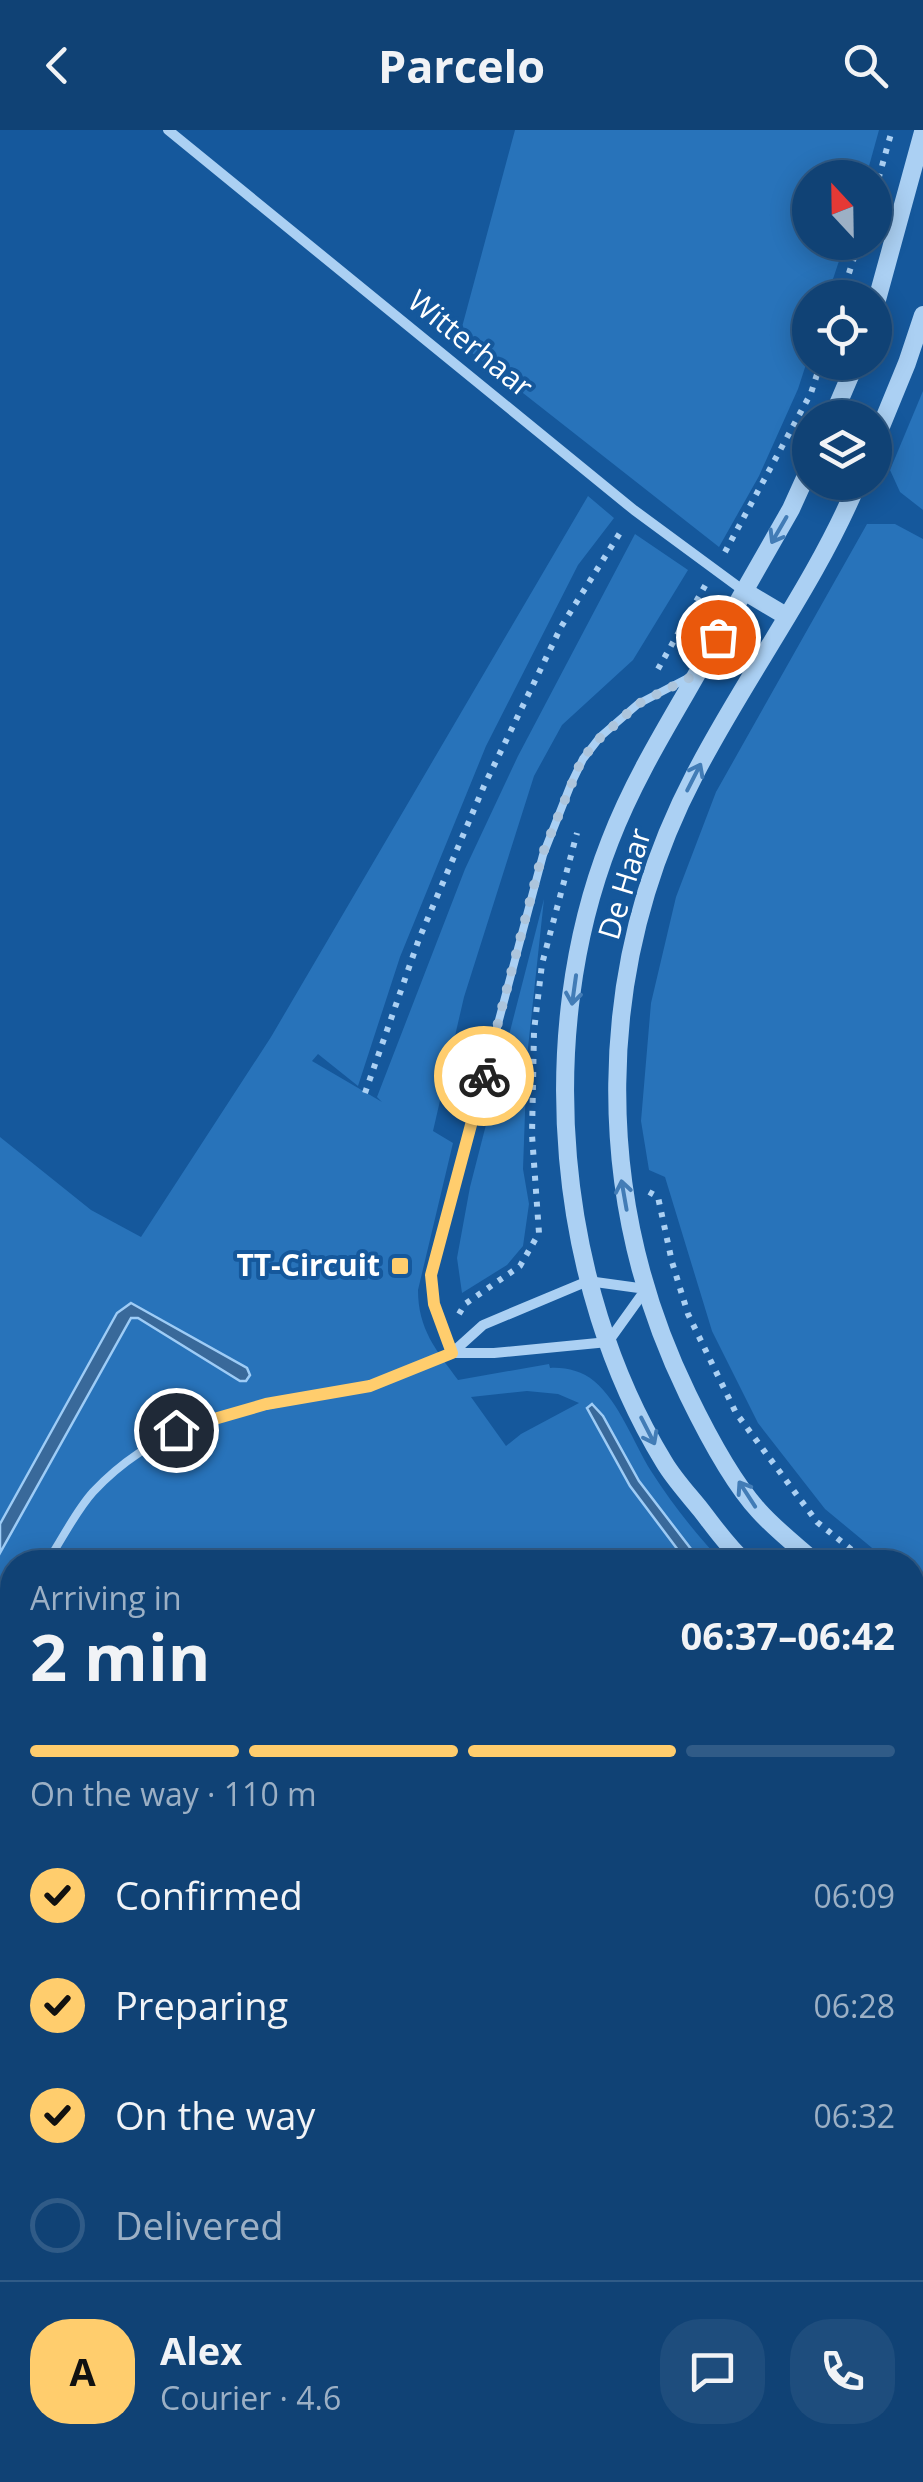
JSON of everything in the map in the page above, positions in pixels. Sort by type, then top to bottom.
[{"type":"street","name":"Witterhaar","points":[[168,130],[634,510],[744,592]]},
{"type":"street","points":[[882,280],[923,132]]},
{"type":"street","points":[[892,401],[923,315]]},
{"type":"street","name":"De Haar","points":[[735,1550],[665,1464],[608,1342],[588,1281],[573,1202],[566,1105],[567,1045],[588,916],[609,843],[639,777],[795,500]]},
{"type":"street","name":"De Haar","points":[[802,1550],[757,1510],[704,1426],[673,1365],[646,1290],[623,1196],[616,1134],[621,1012],[649,883],[694,774],[848,500]]},
{"type":"street","points":[[744,592],[786,616]]},
{"type":"street","points":[[588,1281],[646,1290],[608,1342],[452,1353],[483,1325],[588,1281]]},
{"type":"lane","points":[[55,1550],[91,1494],[130,1458],[176,1430],[266,1404],[370,1386],[452,1353],[434,1304],[431,1275],[542,855],[582,759],[638,704],[697,674]]},
{"type":"path","points":[[884,160],[892,130]]},
{"type":"path","points":[[638,704],[815,380]]},
{"type":"path","points":[[365,1093],[419,938],[484,786],[561,627],[634,510]]},
{"type":"path","points":[[623,1196],[642,1192],[658,1197],[688,1314],[736,1412],[817,1522],[852,1550]]},
{"type":"path","points":[[452,1353],[453,1323],[466,1304],[508,1276],[528,1256],[538,1233],[539,1207],[573,1202]]},
{"type":"shaded area","points":[[515,130],[879,130],[871,160],[792,160],[792,260],[839,260],[833,280],[792,280],[792,380],[801,380],[759,476],[719,547],[458,342]]},
{"type":"shaded area","points":[[923,391],[923,510],[900,492],[892,465]]},
{"type":"shaded area","points":[[588,496],[614,518],[578,565],[486,746],[400,957],[358,1086],[318,1054],[312,1061],[382,1102],[377,1097],[465,869],[518,756],[635,534],[688,570],[633,660],[562,725],[534,776],[464,997],[433,1131],[453,1143],[418,1290],[425,1328],[458,1380],[549,1364],[550,1368],[573,1370],[594,1381],[619,1411],[667,1495],[712,1550],[692,1550],[639,1481],[603,1416],[587,1408],[630,1486],[678,1550],[0,1550],[0,1137],[91,1210],[141,1237],[271,1037]],"holes":[[[527,1391],[558,1394],[579,1403],[506,1446],[471,1397]]]},
{"type":"shaded area","points":[[867,524],[895,524],[923,539],[923,1550],[875,1550],[825,1509],[758,1423],[712,1331],[665,1177],[649,1170],[641,1121],[651,1003],[676,897],[716,792]]},
{"type":"shaded area","points":[[544,899],[527,1057],[523,1169],[529,1204],[523,1246],[507,1265],[462,1293],[457,1258],[470,1187]]},
{"type":"shaded area","points":[[131,1303],[247,1368],[250,1375],[246,1381],[240,1381],[138,1318],[131,1318],[0,1550],[0,1524],[117,1313]]},
{"type":"shaded area","points":[[592,1404],[603,1416],[639,1481],[692,1550],[678,1550],[630,1486],[587,1408]]},
{"type":"way so far","points":[[484,1076],[542,855],[582,759],[638,704],[697,674],[718,637]]},
{"type":"place","name":"TT-Circuit","points":[[400,1266]]},
{"type":"route","points":[[176,1430],[266,1404],[370,1386],[452,1353],[434,1304],[431,1275],[484,1076]]}]
